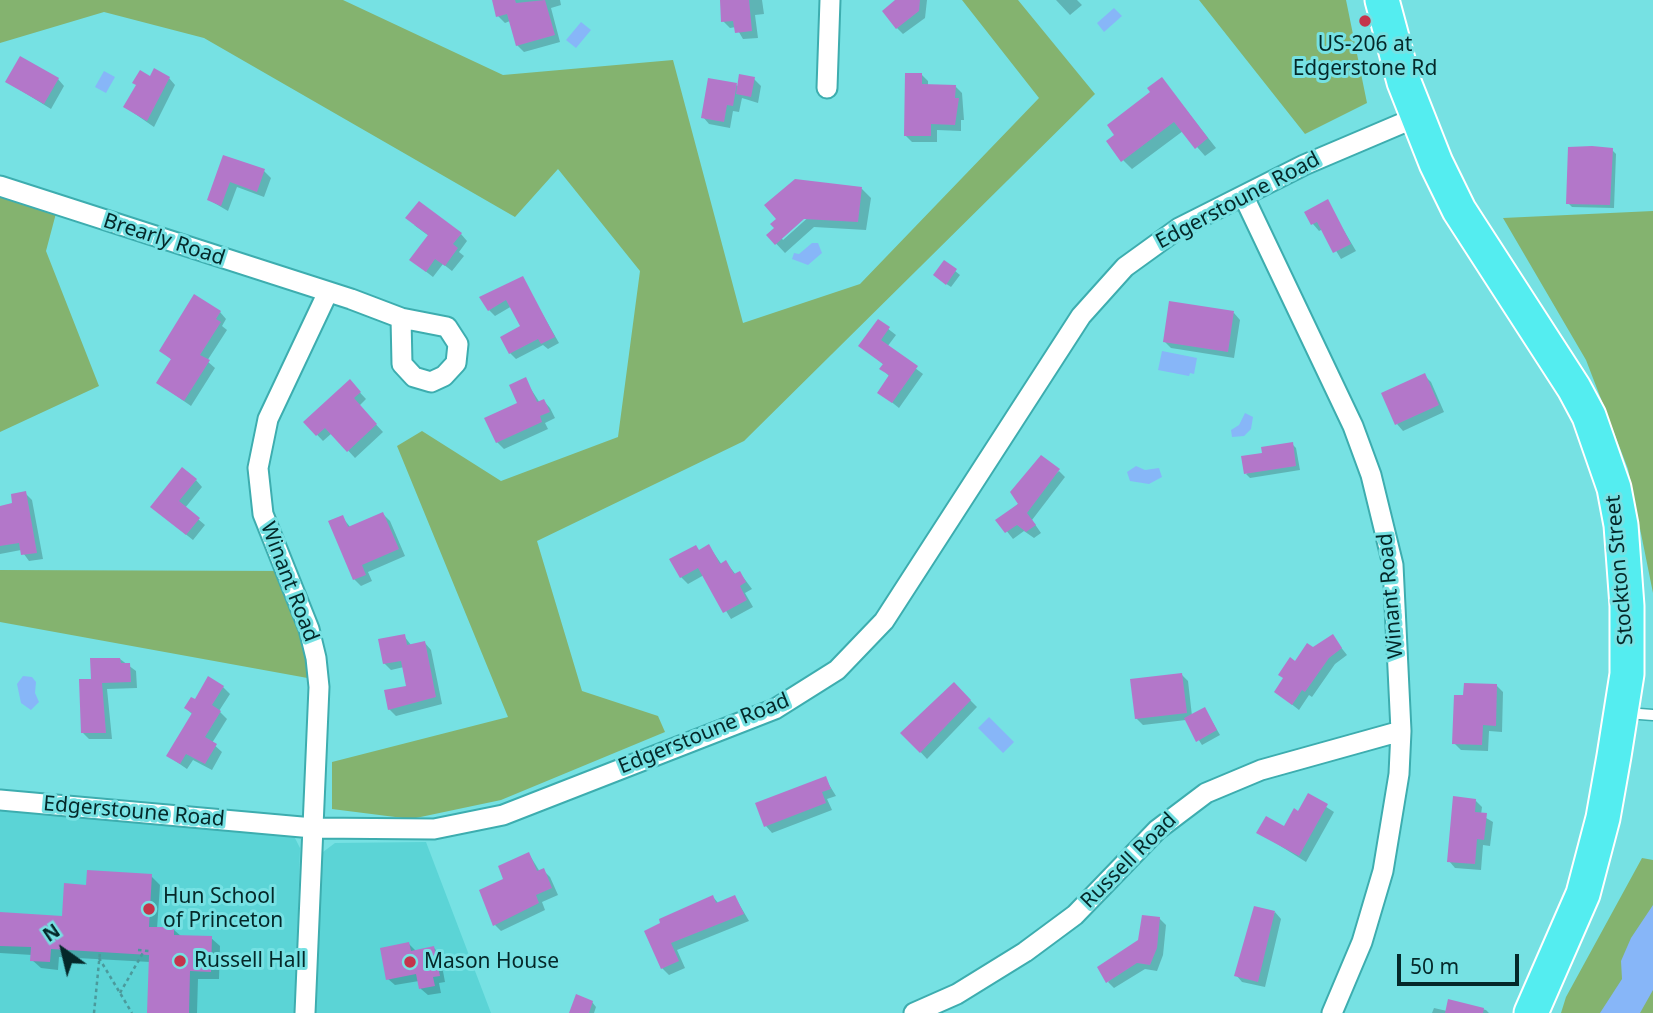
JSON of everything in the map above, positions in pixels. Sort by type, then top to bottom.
[{"type":"highway","name":"Stockton Street","points":[[1382,0],[1388,31],[1417,117],[1459,210],[1574,388],[1603,452],[1621,525],[1627,606],[1627,674],[1637,714],[1603,818],[1583,894],[1531,1013]]},
{"type":"street","points":[[827,88],[830,0]]},
{"type":"street","name":"Edgerstoune Road","points":[[0,800],[313,828],[433,829],[503,816],[775,709],[805,693],[837,670],[884,621],[1081,316],[1103,289],[1153,245],[1179,228],[1304,164],[1417,117]]},
{"type":"street","name":"Brearly Road","points":[[0,186],[401,318]]},
{"type":"street","name":"Winant Road","points":[[1244,197],[1353,426],[1371,475],[1393,565],[1401,732],[1399,774],[1383,871],[1362,942],[1332,1013]]},
{"type":"street","name":"Winant Road","points":[[305,1013],[319,687],[309,629],[263,514],[258,468],[268,419],[328,292]]},
{"type":"street","name":"Russell Road","points":[[914,1013],[957,994],[1025,952],[1075,915],[1157,830],[1206,793],[1261,770],[1401,732]]},
{"type":"path","points":[[138,950],[149,951]]},
{"type":"path","points":[[120,993],[144,951]]},
{"type":"path","points":[[94,1013],[100,952]]},
{"type":"path","points":[[99,958],[132,1013]]},
{"type":"shaded area","points":[[1114,8],[1122,16],[1104,32],[1097,23]]},
{"type":"shaded area","points":[[581,22],[591,30],[576,48],[566,40]]},
{"type":"shaded area","points":[[104,71],[115,77],[106,93],[95,87]]},
{"type":"shaded area","points":[[812,243],[818,243],[822,253],[808,265],[792,259],[794,253],[799,254]]},
{"type":"shaded area","points":[[1162,351],[1197,358],[1194,374],[1190,373],[1189,376],[1158,370]]},
{"type":"shaded area","points":[[1245,413],[1253,417],[1251,429],[1244,436],[1232,437],[1231,430],[1239,425]]},
{"type":"shaded area","points":[[1136,466],[1145,470],[1159,468],[1162,477],[1149,484],[1130,481],[1127,472]]},
{"type":"shaded area","points":[[23,676],[32,677],[36,682],[35,693],[39,702],[31,710],[21,703],[17,684]]},
{"type":"shaded area","points":[[989,717],[1014,742],[1003,753],[978,728]]},
{"type":"shaded area","name":"Hun School of Princeton","points":[[0,806],[293,834],[300,848],[295,1013],[0,1013]]},
{"type":"shaded area","name":"Hun School of Princeton","points":[[426,842],[491,1013],[314,1013],[319,862],[323,852],[335,843]]},
{"type":"shaded area","points":[[1653,905],[1653,990],[1640,1013],[1600,1013],[1622,979],[1621,961],[1631,938]]},
{"type":"green space","points":[[0,0],[343,0],[503,75],[673,60],[743,323],[860,284],[1039,98],[962,0],[1018,0],[1095,94],[744,441],[537,541],[582,691],[658,716],[665,732],[501,800],[411,819],[332,809],[332,762],[508,717],[397,446],[422,431],[501,481],[618,437],[640,271],[558,169],[515,217],[204,38],[104,12],[0,43]]},
{"type":"green space","points":[[1199,0],[1346,0],[1367,103],[1305,134]]},
{"type":"green space","points":[[0,179],[59,202],[46,251],[99,386],[0,432]]},
{"type":"green space","points":[[1653,211],[1653,593],[1628,469],[1586,360],[1503,218]]},
{"type":"green space","points":[[0,570],[291,571],[324,681],[0,622]]},
{"type":"green space","points":[[1642,858],[1653,860],[1653,1013],[1561,1013],[1566,997]]},
{"type":"building","points":[[492,0],[515,0],[516,3],[545,0],[555,35],[516,46],[507,14],[496,17]]},
{"type":"building","points":[[720,0],[749,0],[752,31],[735,33],[733,21],[721,22]]},
{"type":"building","points":[[895,0],[920,0],[919,11],[896,29],[882,11]]},
{"type":"building","points":[[20,56],[59,78],[44,104],[5,82]]},
{"type":"building","points":[[154,68],[170,77],[147,121],[123,107],[136,85],[132,83],[140,70],[150,76]]},
{"type":"building","points":[[905,73],[922,73],[922,84],[956,85],[955,98],[959,98],[955,125],[931,124],[931,136],[904,136]]},
{"type":"building","points":[[739,74],[755,77],[751,97],[736,94]]},
{"type":"building","points":[[1162,77],[1208,138],[1195,149],[1174,122],[1121,162],[1106,141],[1114,135],[1107,125],[1150,92],[1147,88]]},
{"type":"building","points":[[708,78],[737,83],[733,106],[727,105],[724,122],[701,118]]},
{"type":"building","points":[[1568,147],[1613,148],[1610,205],[1566,204]]},
{"type":"building","points":[[223,155],[265,169],[257,192],[230,182],[221,206],[207,200]]},
{"type":"building","points":[[795,179],[862,187],[858,222],[804,219],[775,245],[766,235],[774,228],[770,224],[776,219],[764,205]]},
{"type":"building","points":[[1328,199],[1351,244],[1333,253],[1317,222],[1311,225],[1304,212]]},
{"type":"building","points":[[419,201],[462,233],[453,244],[458,248],[445,266],[435,259],[426,272],[409,260],[428,235],[405,218]]},
{"type":"building","points":[[944,260],[957,269],[946,285],[933,275]]},
{"type":"building","points":[[523,276],[555,337],[541,344],[538,339],[509,354],[500,337],[520,326],[506,300],[488,311],[479,297]]},
{"type":"building","points":[[194,294],[221,311],[216,319],[221,322],[200,355],[210,360],[184,401],[156,383],[171,359],[159,351]]},
{"type":"building","points":[[1169,301],[1234,311],[1228,352],[1163,342]]},
{"type":"building","points":[[878,319],[890,327],[881,340],[918,366],[892,403],[877,393],[889,375],[879,369],[883,364],[858,346]]},
{"type":"building","points":[[1425,373],[1439,405],[1395,425],[1381,393]]},
{"type":"building","points":[[526,377],[537,402],[544,399],[550,412],[540,416],[542,422],[496,443],[484,418],[517,403],[509,385]]},
{"type":"building","points":[[350,379],[361,392],[354,398],[377,424],[347,452],[325,428],[316,436],[303,422]]},
{"type":"building","points":[[1293,442],[1296,466],[1244,474],[1241,456],[1262,453],[1261,447]]},
{"type":"building","points":[[1041,455],[1060,469],[1027,513],[1036,525],[1026,532],[1017,525],[1005,533],[995,520],[1018,504],[1010,492]]},
{"type":"building","points":[[182,467],[197,479],[179,501],[200,518],[186,535],[150,507]]},
{"type":"building","points":[[26,491],[37,553],[21,555],[19,543],[0,546],[0,506],[12,503],[11,494]]},
{"type":"building","points":[[383,512],[399,549],[362,565],[366,575],[353,580],[328,521],[343,515],[348,527]]},
{"type":"building","points":[[709,544],[720,564],[726,560],[734,574],[740,571],[746,582],[740,586],[747,600],[723,613],[698,568],[680,578],[669,559],[696,545],[699,550]]},
{"type":"building","points":[[405,634],[407,645],[425,641],[436,697],[388,710],[384,690],[406,686],[401,661],[383,664],[378,639]]},
{"type":"building","points":[[1333,634],[1342,648],[1329,658],[1305,692],[1302,690],[1292,705],[1274,692],[1283,678],[1278,675],[1290,657],[1295,661],[1307,643],[1313,647]]},
{"type":"building","points":[[90,658],[120,658],[121,663],[130,663],[131,682],[102,683],[106,733],[81,733],[79,679],[91,679]]},
{"type":"building","points":[[1182,673],[1187,713],[1135,719],[1130,679]]},
{"type":"building","points":[[208,676],[224,686],[212,705],[221,711],[205,737],[217,744],[205,764],[186,754],[180,764],[166,756],[192,713],[184,708],[191,697],[195,699]]},
{"type":"building","points":[[954,682],[971,700],[920,753],[900,733]]},
{"type":"building","points":[[1464,683],[1497,684],[1496,726],[1483,725],[1482,745],[1452,744],[1454,695],[1463,695]]},
{"type":"building","points":[[1205,707],[1217,730],[1196,742],[1184,718]]},
{"type":"building","points":[[826,776],[831,789],[822,792],[826,803],[764,827],[755,803]]},
{"type":"building","points":[[1308,793],[1328,804],[1299,856],[1256,833],[1266,816],[1284,826],[1294,808],[1298,811]]},
{"type":"building","points":[[1453,796],[1476,799],[1475,812],[1487,813],[1484,840],[1477,839],[1475,864],[1447,862]]},
{"type":"building","points":[[529,852],[537,871],[544,868],[552,888],[536,895],[539,903],[493,926],[479,890],[503,879],[498,866]]},
{"type":"building","points":[[87,870],[152,874],[149,927],[174,927],[174,935],[212,936],[211,972],[190,971],[189,1013],[147,1013],[149,955],[51,949],[50,962],[30,961],[31,947],[0,946],[0,912],[62,916],[64,883],[86,885]]},
{"type":"building","points":[[713,895],[716,903],[735,895],[744,914],[671,943],[679,961],[661,969],[644,931],[660,923],[659,919]]},
{"type":"building","points":[[1254,906],[1275,911],[1258,982],[1234,976]]},
{"type":"building","points":[[1142,915],[1160,917],[1157,948],[1150,965],[1137,963],[1106,983],[1097,967],[1138,940]]},
{"type":"building","name":"Mason House","points":[[409,942],[411,951],[434,946],[440,976],[433,977],[435,986],[419,989],[416,974],[386,980],[380,948]]},
{"type":"building","points":[[576,994],[593,1001],[589,1013],[569,1013]]},
{"type":"building","points":[[1448,999],[1484,1008],[1483,1013],[1445,1013]]},
{"type":"place","name":"US-206 at Edgerstone Rd","points":[[1365,21]]},
{"type":"place","name":"Hun School of Princeton","points":[[149,909]]},
{"type":"place","name":"Russell Hall","points":[[180,961]]},
{"type":"place","name":"Mason House","points":[[410,962]]}]
